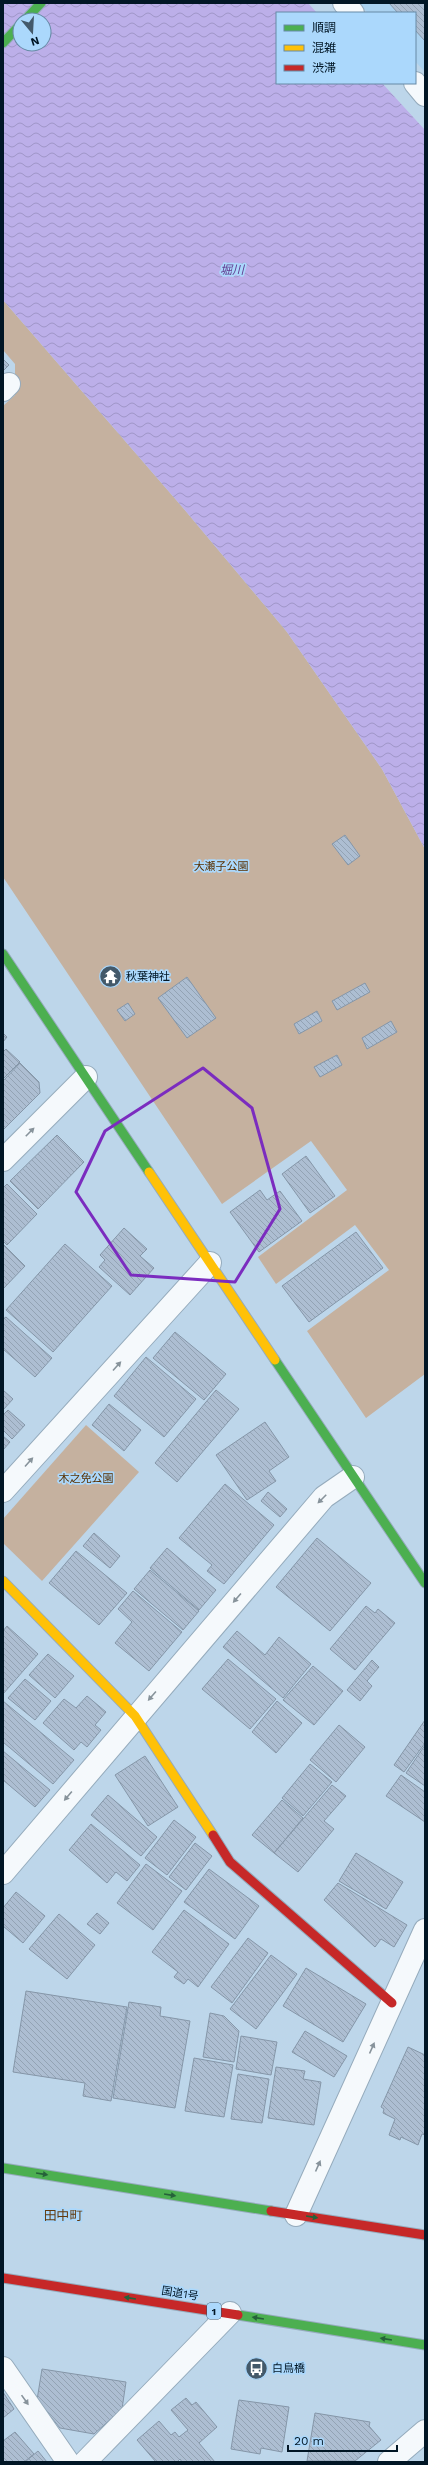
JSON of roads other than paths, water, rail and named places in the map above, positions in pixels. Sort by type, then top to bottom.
[{"type":"main road","points":[[33,12],[41,3]]},
{"type":"main road","points":[[3,43],[12,33]]},
{"type":"main road","points":[[3,954],[425,1583]]},
{"type":"main road","points":[[3,1581],[135,1716],[230,1862],[392,2003]]},
{"type":"main road","points":[[3,2168],[425,2235]]},
{"type":"main road","name":"国道1号","points":[[3,2278],[425,2345]]},
{"type":"street","points":[[344,3],[352,12]]},
{"type":"street","points":[[416,84],[425,95]]},
{"type":"street","points":[[3,1160],[86,1077]]},
{"type":"street","points":[[3,1491],[210,1263]]},
{"type":"street","points":[[3,1873],[135,1716],[324,1496],[353,1477]]},
{"type":"street","points":[[296,2215],[425,1930]]},
{"type":"street","points":[[85,2462],[230,2313]]},
{"type":"street","points":[[3,2368],[68,2462]]},
{"type":"street","points":[[389,2462],[425,2431]]},
{"type":"water","name":"堀川","points":[[3,3],[308,3],[316,12],[276,12],[276,84],[383,84],[425,130],[425,849],[382,769],[287,632],[184,509],[3,300]]},
{"type":"place","name":"秋葉神社","points":[[111,976]]},
{"type":"place","name":"白鳥橋","points":[[257,2368]]},
{"type":"district","name":"田中町","points":[[63,2215]]},
{"type":"park label","name":"大瀬子公園","points":[[221,866]]},
{"type":"park label","name":"木之免公園","points":[[86,1478]]}]
